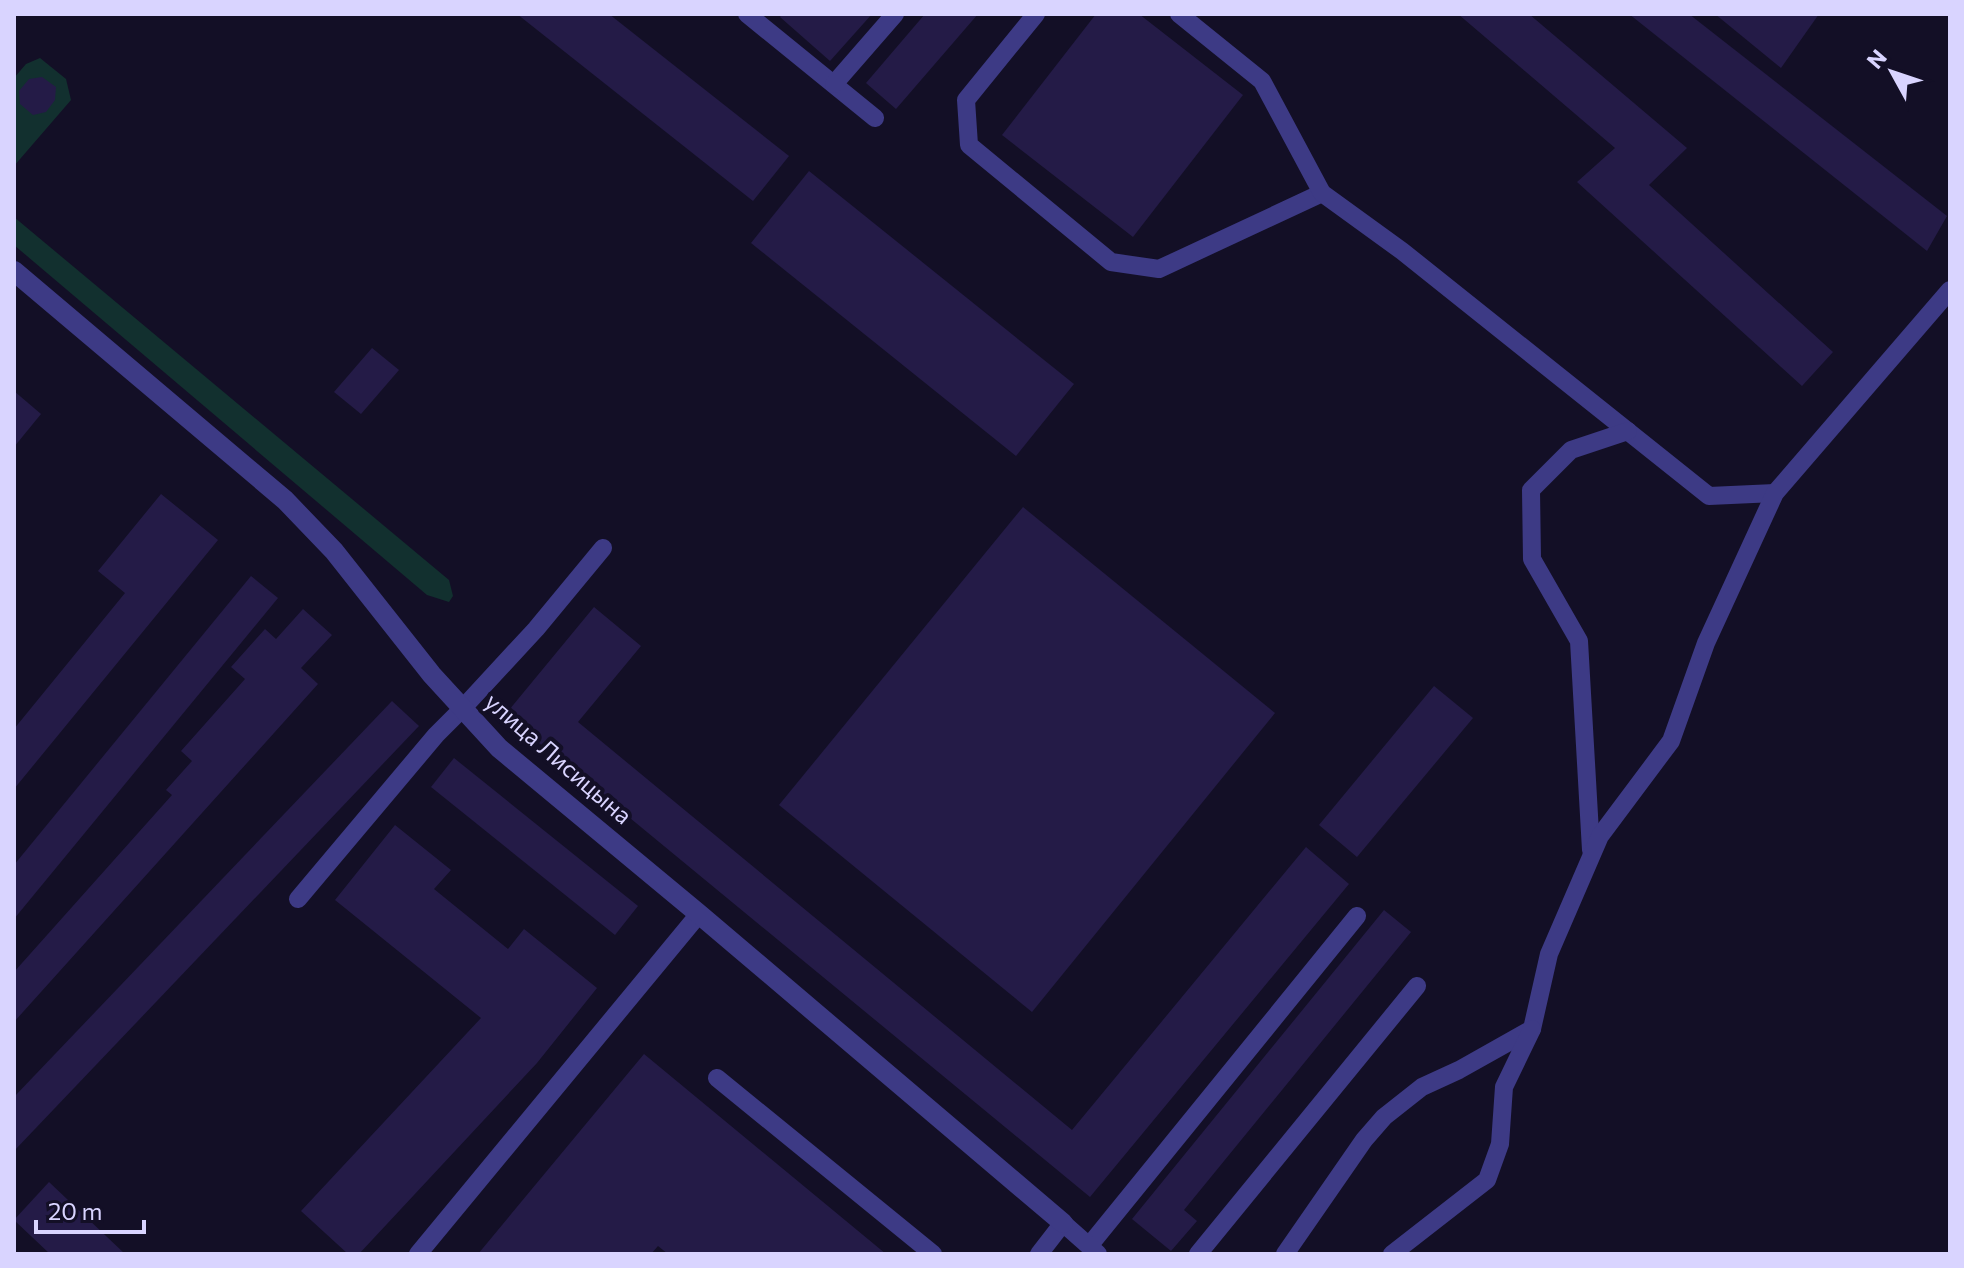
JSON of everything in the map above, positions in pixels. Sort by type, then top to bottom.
[{"type":"street","name":"улица Лисицына","points":[[14,271],[285,500],[334,551],[432,675],[499,748],[1063,1223]]},
{"type":"lane","points":[[834,84],[895,14]]},
{"type":"lane","points":[[1036,14],[966,100],[969,145],[1111,262],[1159,269],[1322,193]]},
{"type":"lane","points":[[1179,14],[1262,81],[1322,193],[1402,251],[1709,496],[1775,493]]},
{"type":"lane","points":[[750,15],[875,118]]},
{"type":"lane","points":[[1392,1254],[1487,1180],[1500,1144],[1504,1087],[1532,1029],[1549,954],[1600,836],[1671,741],[1706,643],[1775,493],[1950,290]]},
{"type":"lane","points":[[1591,854],[1579,641],[1532,559],[1531,490],[1571,450],[1628,431]]},
{"type":"lane","points":[[298,899],[436,735],[536,629],[603,548]]},
{"type":"lane","points":[[418,1254],[699,914]]},
{"type":"lane","points":[[1039,1254],[1063,1223],[1094,1250],[1357,916]]},
{"type":"lane","points":[[1198,1254],[1417,986]]},
{"type":"lane","points":[[1285,1254],[1364,1140],[1384,1117],[1422,1087],[1532,1029]]},
{"type":"lane","points":[[717,1078],[933,1254]]},
{"type":"green space","points":[[40,58],[66,79],[71,100],[14,166],[14,78],[26,64]]},
{"type":"green space","points":[[14,217],[449,580],[453,596],[449,602],[427,595],[14,245]]},
{"type":"building","points":[[517,14],[609,14],[789,156],[753,201]]},
{"type":"building","points":[[782,14],[872,14],[830,61],[780,17]]},
{"type":"building","points":[[925,14],[978,14],[896,109],[866,83]]},
{"type":"building","points":[[1096,14],[1139,14],[1243,95],[1133,237],[1002,135]]},
{"type":"building","points":[[1458,14],[1529,14],[1687,148],[1649,185],[1833,352],[1802,386],[1577,182],[1615,148]]},
{"type":"building","points":[[1629,14],[1689,14],[1947,216],[1927,251]]},
{"type":"building","points":[[1715,14],[1819,14],[1781,68]]},
{"type":"building","points":[[42,77],[56,87],[55,100],[46,112],[33,115],[20,104],[19,91],[29,79]]},
{"type":"building","points":[[809,171],[1074,384],[1016,456],[751,243]]},
{"type":"building","points":[[372,348],[399,370],[361,414],[334,392]]},
{"type":"building","points":[[14,391],[41,414],[14,447]]},
{"type":"building","points":[[161,494],[218,540],[14,789],[14,729],[125,593],[98,571]]},
{"type":"building","points":[[1023,507],[1275,713],[1032,1012],[779,805]]},
{"type":"building","points":[[251,576],[278,598],[14,919],[14,865]]},
{"type":"building","points":[[594,607],[641,646],[578,722],[1072,1130],[1306,847],[1349,884],[1090,1197],[505,715]]},
{"type":"building","points":[[303,609],[332,635],[301,668],[318,684],[14,1022],[14,972],[172,795],[166,790],[192,761],[181,751],[245,679],[231,667],[265,629],[276,639]]},
{"type":"building","points":[[1434,686],[1473,718],[1357,857],[1319,825]]},
{"type":"building","points":[[392,701],[419,726],[14,1151],[14,1097]]},
{"type":"building","points":[[454,758],[638,906],[615,935],[431,787]]},
{"type":"building","points":[[395,825],[451,870],[434,889],[508,949],[524,929],[597,988],[537,1063],[359,1254],[348,1254],[301,1211],[481,1018],[335,900]]},
{"type":"building","points":[[1384,910],[1411,932],[1184,1210],[1197,1221],[1171,1251],[1132,1219]]},
{"type":"building","points":[[644,1054],[886,1254],[668,1254],[658,1246],[651,1254],[478,1254]]},
{"type":"building","points":[[49,1182],[125,1254],[50,1254],[14,1220]]}]
